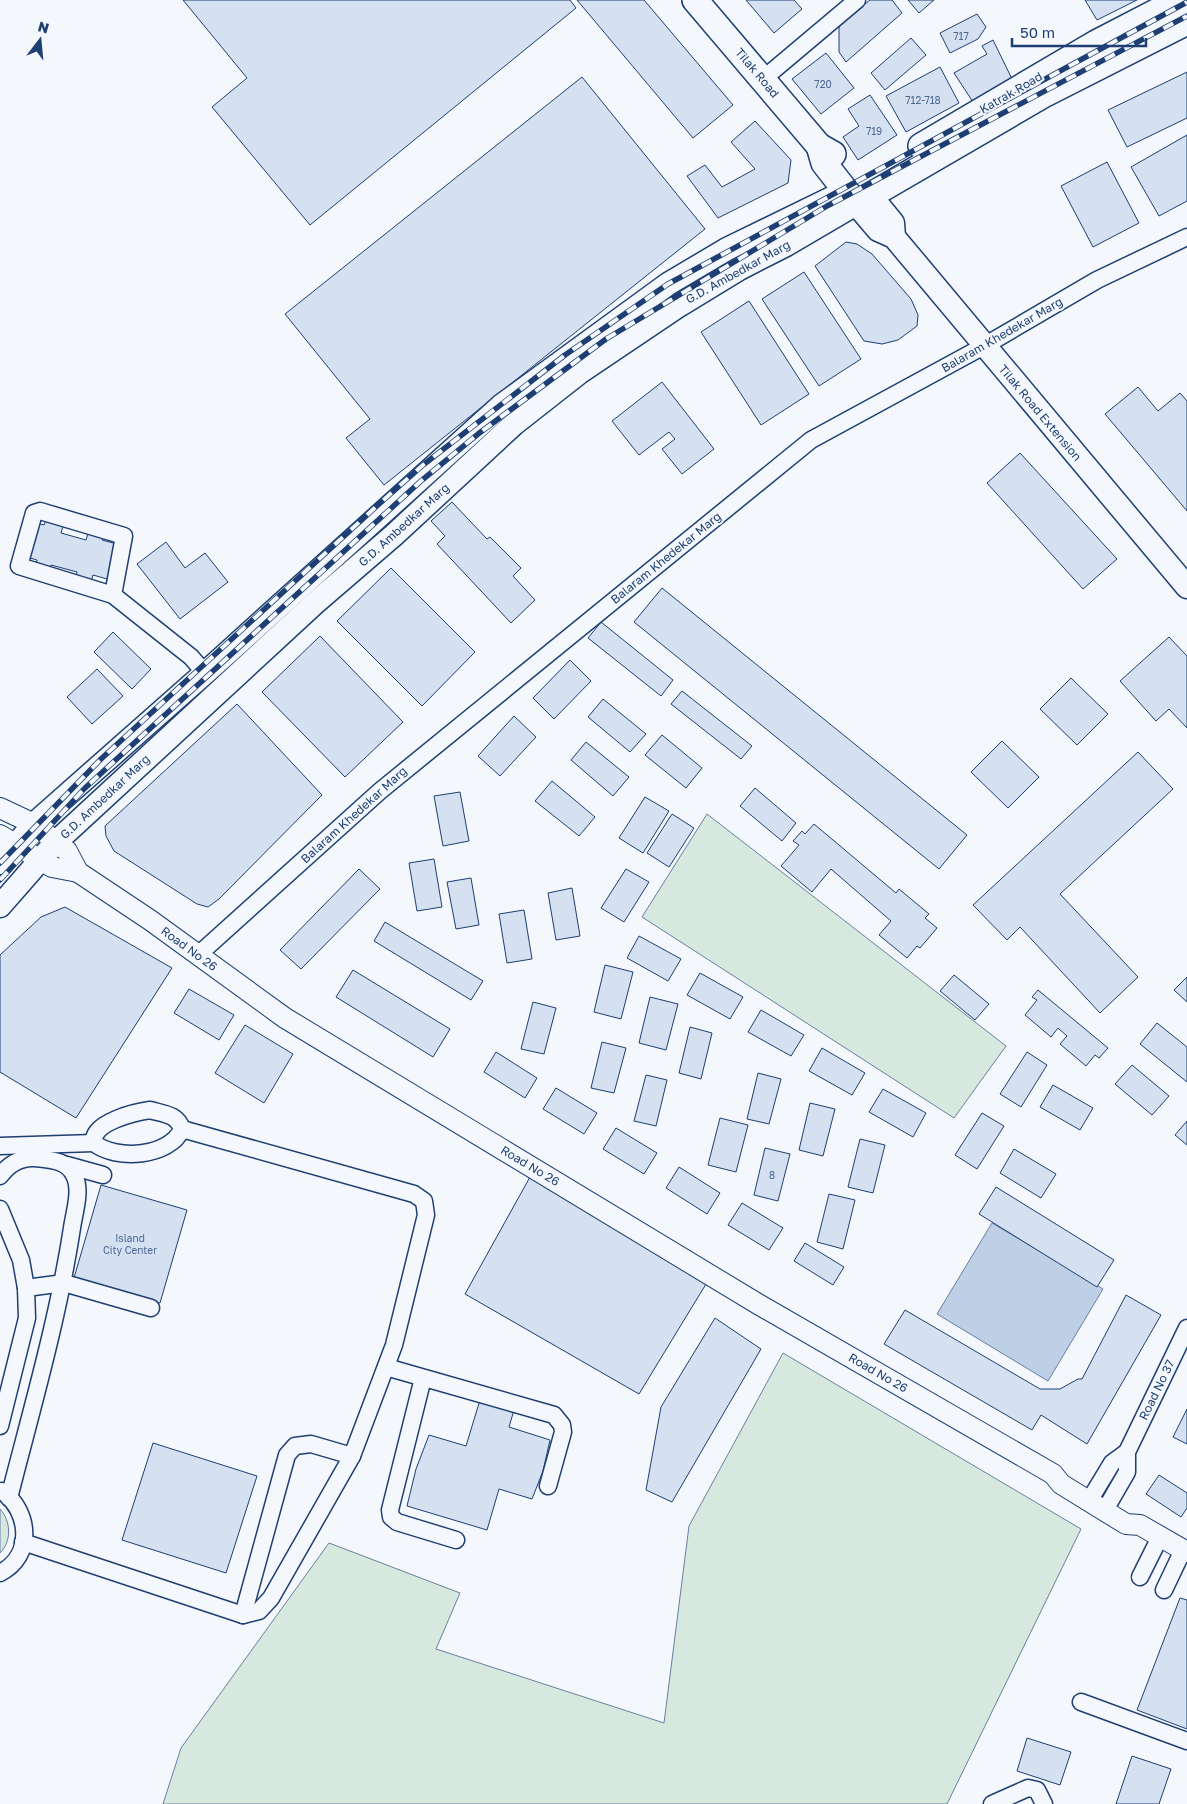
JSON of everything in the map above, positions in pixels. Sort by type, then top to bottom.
[{"type":"main road","name":"Tilak Road","points":[[695,0],[819,146],[824,163],[851,195]]},
{"type":"main road","name":"Katrak Road","points":[[851,195],[934,148],[1045,94],[1131,38],[1179,0]]},
{"type":"main road","name":"Katrak Road","points":[[1131,38],[1187,22]]},
{"type":"main road","name":"Tilak Road Extension","points":[[851,195],[893,223],[894,237],[1187,588]]},
{"type":"main road","name":"G.D. Ambedkar Marg","points":[[0,863],[8,840],[34,824],[210,669],[502,406],[668,284],[727,249],[851,195]]},
{"type":"main road","name":"G.D. Ambedkar Marg","points":[[0,906],[56,842],[514,424],[579,373],[851,195]]},
{"type":"main road","points":[[403,496],[419,512]]},
{"type":"main road","points":[[210,669],[228,683]]},
{"type":"street","points":[[762,80],[856,0]]},
{"type":"street","name":"Balaram Khedekar Marg","points":[[198,955],[380,791],[811,440],[984,346],[1097,280],[1187,237]]},
{"type":"street","points":[[113,595],[124,536],[40,511],[34,513],[18,566],[113,595],[191,657],[210,669]]},
{"type":"street","name":"Road No 26","points":[[0,808],[34,824],[67,851],[78,872],[285,1018],[758,1304],[1053,1474],[1061,1484],[1100,1501],[1126,1524],[1140,1525],[1185,1551]]},
{"type":"street","points":[[8,840],[52,867],[78,872]]},
{"type":"street","points":[[0,1146],[94,1143],[108,1149],[138,1153],[171,1143],[178,1138],[182,1129],[179,1122],[172,1116],[150,1110],[115,1119],[97,1133],[94,1143]]},
{"type":"street","points":[[24,1542],[243,1615],[259,1611],[271,1598],[352,1456],[386,1368],[394,1345],[426,1215],[424,1201],[414,1194],[182,1129]]},
{"type":"street","points":[[0,1176],[7,1165],[30,1158],[54,1160],[71,1171],[103,1179]]},
{"type":"street","points":[[0,1573],[14,1562],[24,1542],[23,1518],[15,1503],[5,1494],[43,1365],[64,1283],[77,1194],[71,1171]]},
{"type":"street","points":[[0,1208],[21,1260],[26,1288],[27,1318],[0,1426]]},
{"type":"street","points":[[26,1288],[64,1283],[151,1308]]},
{"type":"street","name":"Road No 37","points":[[1100,1501],[1112,1463],[1128,1452],[1187,1328]]},
{"type":"street","points":[[17,1358],[43,1365]]},
{"type":"street","points":[[386,1368],[554,1415],[559,1419],[563,1432],[548,1486]]},
{"type":"street","points":[[423,1378],[390,1510],[391,1517],[397,1522],[456,1540]]},
{"type":"street","points":[[243,1615],[287,1455],[295,1446],[311,1444],[352,1456]]},
{"type":"street","points":[[1140,1577],[1160,1537]]},
{"type":"street","points":[[1164,1590],[1185,1551]]},
{"type":"street","points":[[1081,1702],[1187,1741]]},
{"type":"street","points":[[992,1804],[1028,1788],[1036,1790],[1044,1804]]},
{"type":"shaded area","points":[[707,814],[1006,1046],[954,1118],[642,917]]},
{"type":"shaded area","points":[[783,1353],[1081,1529],[947,1804],[163,1804],[181,1748],[329,1543],[460,1593],[436,1649],[664,1723],[689,1526]]},
{"type":"shaded area","points":[[0,1509],[4,1514],[9,1531],[7,1543],[0,1553]]},
{"type":"water","points":[[992,1223],[1103,1289],[1048,1381],[937,1314]]},
{"type":"building","points":[[183,0],[570,0],[576,8],[310,225],[212,107],[247,78]]},
{"type":"building","points":[[577,0],[644,0],[733,105],[693,138]]},
{"type":"building","points":[[746,0],[794,0],[802,9],[774,33]]},
{"type":"building","points":[[870,0],[892,0],[902,13],[846,62],[839,52],[839,25]]},
{"type":"building","points":[[908,0],[934,0],[919,13]]},
{"type":"building","points":[[1085,0],[1137,0],[1097,20]]},
{"type":"building","points":[[977,14],[986,27],[978,39],[950,53],[940,33]]},
{"type":"building","points":[[911,38],[926,55],[885,90],[871,73]]},
{"type":"building","points":[[993,40],[1013,81],[973,102],[954,73],[987,54],[982,46]]},
{"type":"building","points":[[826,53],[854,88],[821,114],[792,79]]},
{"type":"building","points":[[940,67],[959,103],[906,132],[886,96]]},
{"type":"building","points":[[1187,72],[1187,118],[1127,147],[1108,110]]},
{"type":"building","points":[[582,77],[705,229],[384,485],[346,438],[370,419],[285,314]]},
{"type":"building","points":[[870,95],[897,135],[858,160],[843,137],[859,126],[848,109]]},
{"type":"building","points":[[755,121],[791,160],[788,183],[718,218],[687,176],[705,165],[722,187],[755,169],[731,142]]},
{"type":"building","points":[[1187,135],[1187,201],[1159,216],[1131,167]]},
{"type":"building","points":[[1107,162],[1139,223],[1093,247],[1061,186]]},
{"type":"building","points":[[846,242],[857,244],[872,254],[911,299],[918,315],[917,326],[898,340],[882,344],[864,341],[815,266]]},
{"type":"building","points":[[804,272],[861,359],[819,386],[762,299]]},
{"type":"building","points":[[749,301],[809,394],[761,425],[701,332]]},
{"type":"building","points":[[662,382],[714,449],[682,474],[662,449],[675,439],[669,432],[639,455],[612,421]]},
{"type":"building","points":[[1138,387],[1158,411],[1180,393],[1187,401],[1187,511],[1105,414]]},
{"type":"building","points":[[1020,453],[1117,559],[1083,589],[987,483]]},
{"type":"building","points":[[452,502],[487,539],[490,537],[521,568],[513,576],[535,600],[511,623],[437,544],[445,536],[431,521]]},
{"type":"building","points":[[47,518],[64,523],[61,533],[86,540],[89,530],[104,535],[102,540],[117,544],[107,579],[93,575],[91,582],[76,578],[77,572],[51,565],[49,570],[36,566],[37,560],[23,556],[33,522],[44,525]]},
{"type":"building","points":[[166,542],[185,568],[205,553],[228,582],[180,619],[137,564]]},
{"type":"building","points":[[391,568],[475,652],[422,706],[337,621]]},
{"type":"building","points":[[662,588],[967,835],[939,869],[634,622]]},
{"type":"building","points":[[601,622],[673,680],[661,696],[588,638]]},
{"type":"building","points":[[113,632],[151,669],[132,689],[94,652]]},
{"type":"building","points":[[320,636],[403,722],[345,777],[262,692]]},
{"type":"building","points":[[1169,637],[1187,656],[1187,728],[1169,709],[1156,721],[1120,681]]},
{"type":"building","points":[[570,660],[591,681],[554,719],[533,698]]},
{"type":"building","points":[[97,669],[123,696],[92,724],[67,697]]},
{"type":"building","points":[[1071,678],[1108,714],[1077,745],[1040,709]]},
{"type":"building","points":[[682,691],[752,746],[741,759],[671,704]]},
{"type":"building","points":[[603,699],[646,734],[630,752],[588,717]]},
{"type":"building","points":[[237,704],[322,795],[219,899],[208,907],[197,904],[114,851],[106,836],[105,826]]},
{"type":"building","points":[[514,716],[536,737],[500,776],[478,756]]},
{"type":"building","points":[[662,735],[702,768],[686,788],[645,755]]},
{"type":"building","points":[[1002,741],[1039,777],[1008,808],[971,772]]},
{"type":"building","points":[[586,742],[629,777],[613,796],[571,760]]},
{"type":"building","points":[[1138,752],[1173,789],[1060,894],[1138,977],[1100,1013],[1020,927],[1007,940],[973,905]]},
{"type":"building","points":[[552,781],[595,817],[579,836],[535,801]]},
{"type":"building","points":[[755,788],[796,823],[782,841],[740,806]]},
{"type":"building","points":[[460,792],[469,841],[443,846],[434,796]]},
{"type":"building","points":[[645,797],[669,811],[643,853],[619,838]]},
{"type":"building","points":[[672,814],[694,828],[669,867],[647,853]]},
{"type":"building","points":[[814,824],[896,893],[899,889],[929,914],[925,918],[937,928],[920,948],[917,946],[907,958],[879,935],[891,921],[831,869],[812,892],[781,866],[799,845],[793,841],[802,831],[805,834]]},
{"type":"building","points":[[434,859],[442,907],[417,911],[409,863]]},
{"type":"building","points":[[359,869],[380,889],[301,969],[280,950]]},
{"type":"building","points":[[626,869],[649,882],[624,922],[601,908]]},
{"type":"building","points":[[471,878],[479,925],[456,929],[447,882]]},
{"type":"building","points":[[572,888],[580,936],[556,940],[548,893]]},
{"type":"building","points":[[65,907],[172,968],[76,1118],[0,1072],[0,955],[41,917]]},
{"type":"building","points":[[524,910],[532,959],[507,963],[499,914]]},
{"type":"building","points":[[385,922],[483,981],[471,1000],[374,941]]},
{"type":"building","points":[[639,936],[681,959],[668,981],[627,958]]},
{"type":"building","points":[[605,965],[633,972],[621,1019],[594,1012]]},
{"type":"building","points":[[353,970],[450,1029],[433,1057],[336,997]]},
{"type":"building","points":[[700,973],[743,997],[730,1019],[687,995]]},
{"type":"building","points":[[954,975],[989,1004],[975,1020],[940,991]]},
{"type":"building","points":[[1187,977],[1187,1002],[1174,990]]},
{"type":"building","points":[[189,989],[234,1015],[219,1040],[174,1013]]},
{"type":"building","points":[[1038,990],[1108,1048],[1099,1058],[1095,1055],[1086,1066],[1060,1044],[1067,1036],[1058,1028],[1051,1037],[1025,1015],[1037,1000],[1032,997]]},
{"type":"building","points":[[650,997],[678,1004],[666,1050],[639,1043]]},
{"type":"building","points":[[533,1002],[556,1008],[544,1054],[521,1049]]},
{"type":"building","points":[[761,1010],[804,1035],[791,1056],[748,1032]]},
{"type":"building","points":[[1157,1023],[1187,1047],[1187,1082],[1140,1044]]},
{"type":"building","points":[[245,1025],[293,1054],[264,1103],[215,1073]]},
{"type":"building","points":[[690,1027],[712,1033],[701,1079],[679,1073]]},
{"type":"building","points":[[602,1042],[626,1048],[614,1093],[591,1088]]},
{"type":"building","points":[[822,1048],[865,1073],[852,1095],[809,1071]]},
{"type":"building","points":[[496,1052],[537,1078],[525,1098],[484,1072]]},
{"type":"building","points":[[1027,1052],[1047,1065],[1021,1107],[1000,1094]]},
{"type":"building","points":[[1132,1065],[1169,1096],[1152,1115],[1115,1084]]},
{"type":"building","points":[[758,1073],[781,1079],[769,1124],[747,1119]]},
{"type":"building","points":[[646,1075],[667,1080],[656,1126],[634,1121]]},
{"type":"building","points":[[1053,1085],[1093,1108],[1080,1130],[1040,1107]]},
{"type":"building","points":[[556,1088],[597,1113],[584,1134],[543,1109]]},
{"type":"building","points":[[883,1089],[926,1113],[913,1137],[869,1112]]},
{"type":"building","points":[[810,1103],[835,1109],[823,1156],[799,1150]]},
{"type":"building","points":[[982,1113],[1004,1126],[977,1169],[955,1155]]},
{"type":"building","points":[[720,1118],[748,1125],[736,1172],[708,1165]]},
{"type":"building","points":[[1187,1121],[1187,1145],[1175,1135]]},
{"type":"building","points":[[616,1128],[657,1153],[644,1174],[603,1149]]},
{"type":"building","points":[[860,1139],[885,1145],[873,1193],[848,1187]]},
{"type":"building","points":[[765,1148],[790,1154],[778,1201],[754,1195]]},
{"type":"building","points":[[1014,1149],[1056,1174],[1041,1198],[1000,1173]]},
{"type":"building","points":[[679,1167],[720,1193],[707,1214],[666,1188]]},
{"type":"building","points":[[530,1177],[706,1284],[639,1394],[465,1294]]},
{"type":"building","points":[[101,1185],[187,1210],[160,1303],[74,1278]]},
{"type":"building","points":[[996,1187],[1114,1260],[1097,1287],[979,1214]]},
{"type":"building","points":[[829,1194],[855,1200],[843,1249],[817,1242]]},
{"type":"building","points":[[742,1203],[783,1228],[769,1250],[728,1225]]},
{"type":"building","points":[[805,1243],[844,1267],[833,1285],[794,1261]]},
{"type":"building","points":[[1126,1295],[1161,1315],[1087,1444],[1041,1415],[1032,1430],[884,1344],[905,1310],[1040,1389],[1060,1389],[1078,1379],[1082,1379]]},
{"type":"building","points":[[715,1318],[761,1349],[672,1502],[646,1490],[661,1407]]},
{"type":"building","points":[[480,1400],[514,1410],[509,1427],[550,1440],[543,1471],[532,1499],[499,1489],[487,1530],[407,1506],[416,1469],[429,1435],[466,1446]]},
{"type":"building","points":[[1187,1409],[1187,1444],[1173,1437]]},
{"type":"building","points":[[153,1443],[257,1476],[226,1573],[122,1540]]},
{"type":"building","points":[[1159,1475],[1187,1493],[1187,1508],[1181,1517],[1146,1494]]},
{"type":"building","points":[[1180,1598],[1187,1600],[1187,1729],[1137,1710]]},
{"type":"building","points":[[1027,1738],[1071,1752],[1060,1785],[1017,1771]]},
{"type":"building","points":[[1132,1756],[1171,1769],[1159,1804],[1116,1804]]},
{"type":"railway","points":[[0,863],[101,759],[379,504],[423,465],[565,355],[668,284],[1187,2]]},
{"type":"railway","points":[[0,880],[85,788],[422,480],[478,434],[606,339],[827,206],[1187,16]]}]
